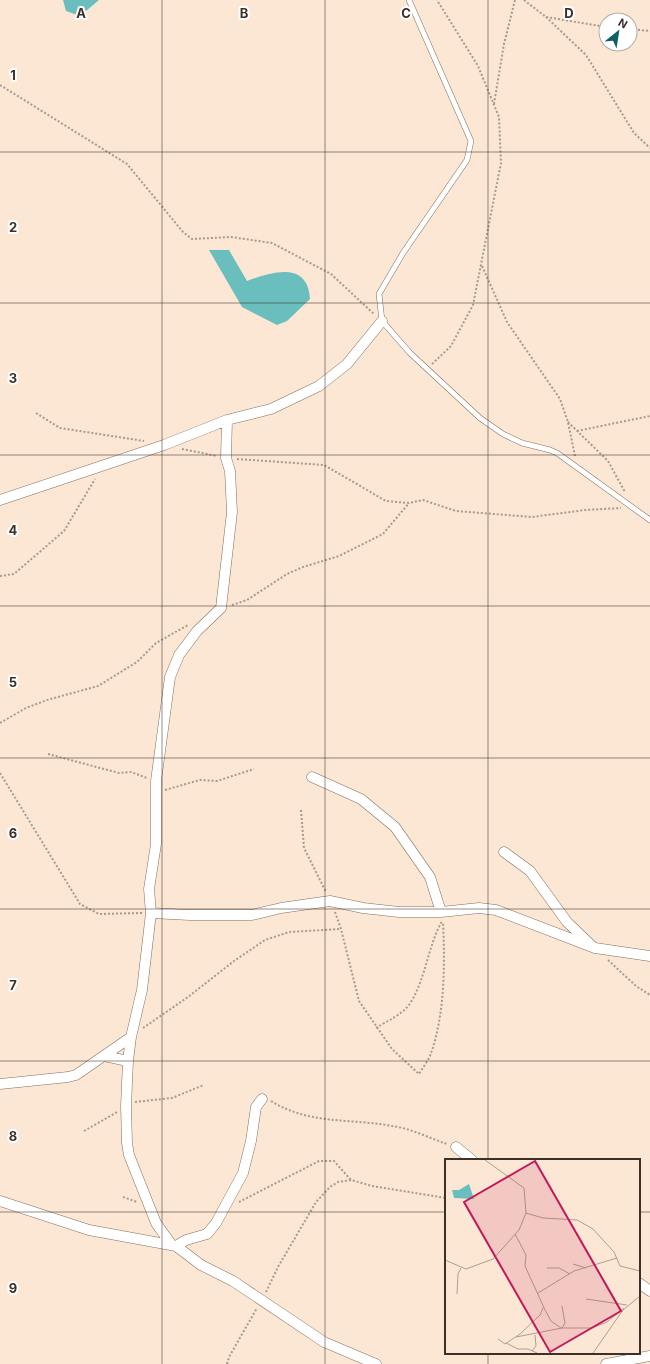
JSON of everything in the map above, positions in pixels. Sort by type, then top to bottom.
[{"type":"street","points":[[0,500],[103,464],[164,445],[227,420],[271,409],[319,386],[347,364],[382,321]]},
{"type":"street","points":[[227,420],[226,458],[230,471],[232,512],[221,608],[197,631],[179,655],[170,677],[156,781],[156,844],[149,889],[151,913],[142,990],[131,1037],[128,1061],[126,1106],[127,1143],[129,1155],[156,1223],[173,1245],[201,1265],[233,1281],[324,1342],[376,1364]]},
{"type":"street","points":[[312,777],[361,799],[395,827],[430,877],[442,916]]},
{"type":"street","points":[[504,852],[530,871],[568,922],[595,948]]},
{"type":"street","points":[[151,913],[190,915],[252,915],[281,908],[330,901],[364,908],[442,916],[479,908],[496,910],[595,948],[650,956]]},
{"type":"street","points":[[0,1084],[68,1077],[82,1072],[131,1037]]},
{"type":"street","points":[[104,1056],[128,1061]]},
{"type":"street","points":[[0,1201],[89,1230],[173,1245],[207,1234],[224,1210],[243,1173],[251,1141],[256,1107],[262,1099]]},
{"type":"street","points":[[456,1147],[471,1159]]},
{"type":"street","points":[[640,1284],[650,1291]]},
{"type":"street","points":[[606,1364],[650,1356]]},
{"type":"lane","points":[[409,0],[471,141],[466,160],[403,253],[379,294],[382,321],[410,352],[428,367],[480,418],[503,434],[522,443],[550,450],[577,467],[650,520]]},
{"type":"path","points":[[428,367],[451,346],[473,305],[501,163],[499,117],[478,66],[437,0]]},
{"type":"path","points":[[494,106],[504,44],[515,0]]},
{"type":"path","points":[[524,0],[546,17],[586,55],[634,133],[650,148]]},
{"type":"path","points":[[546,17],[598,26]]},
{"type":"path","points":[[638,30],[650,31]]},
{"type":"path","points":[[0,85],[127,164],[183,232],[192,239],[201,240],[231,237],[272,243],[331,274],[382,321]]},
{"type":"path","points":[[482,265],[507,322],[560,399],[568,422],[577,467]]},
{"type":"path","points":[[36,413],[60,428],[132,438],[226,458],[324,465],[386,501],[409,503],[423,500],[456,511],[532,517],[586,510],[633,508],[608,461],[568,422]]},
{"type":"path","points":[[577,431],[650,416]]},
{"type":"path","points":[[0,576],[14,574],[64,531],[103,464]]},
{"type":"path","points":[[0,773],[80,904],[99,914],[151,913]]},
{"type":"path","points":[[301,810],[304,848],[330,901],[341,929],[359,1001],[376,1028],[392,1048],[419,1074],[431,1053],[438,1022],[445,961],[442,916]]},
{"type":"path","points":[[376,1028],[392,1018],[410,1003],[442,916]]},
{"type":"path","points":[[131,1037],[265,940],[289,932],[341,929]]},
{"type":"path","points":[[595,948],[636,986],[650,995]]},
{"type":"path","points":[[84,1132],[134,1102],[172,1098],[204,1085]]},
{"type":"path","points":[[262,1099],[270,1100],[284,1109],[303,1115],[332,1121],[394,1126],[456,1147]]},
{"type":"path","points":[[224,1210],[319,1161],[334,1161],[351,1180]]},
{"type":"path","points":[[227,1364],[278,1267],[316,1202],[330,1187],[338,1182],[351,1180],[372,1186],[445,1198]]},
{"type":"water","points":[[63,0],[99,0],[80,16],[66,11]]},
{"type":"water","points":[[209,250],[229,250],[247,281],[277,272],[296,274],[303,278],[308,287],[310,299],[287,321],[277,325],[242,307]]}]
